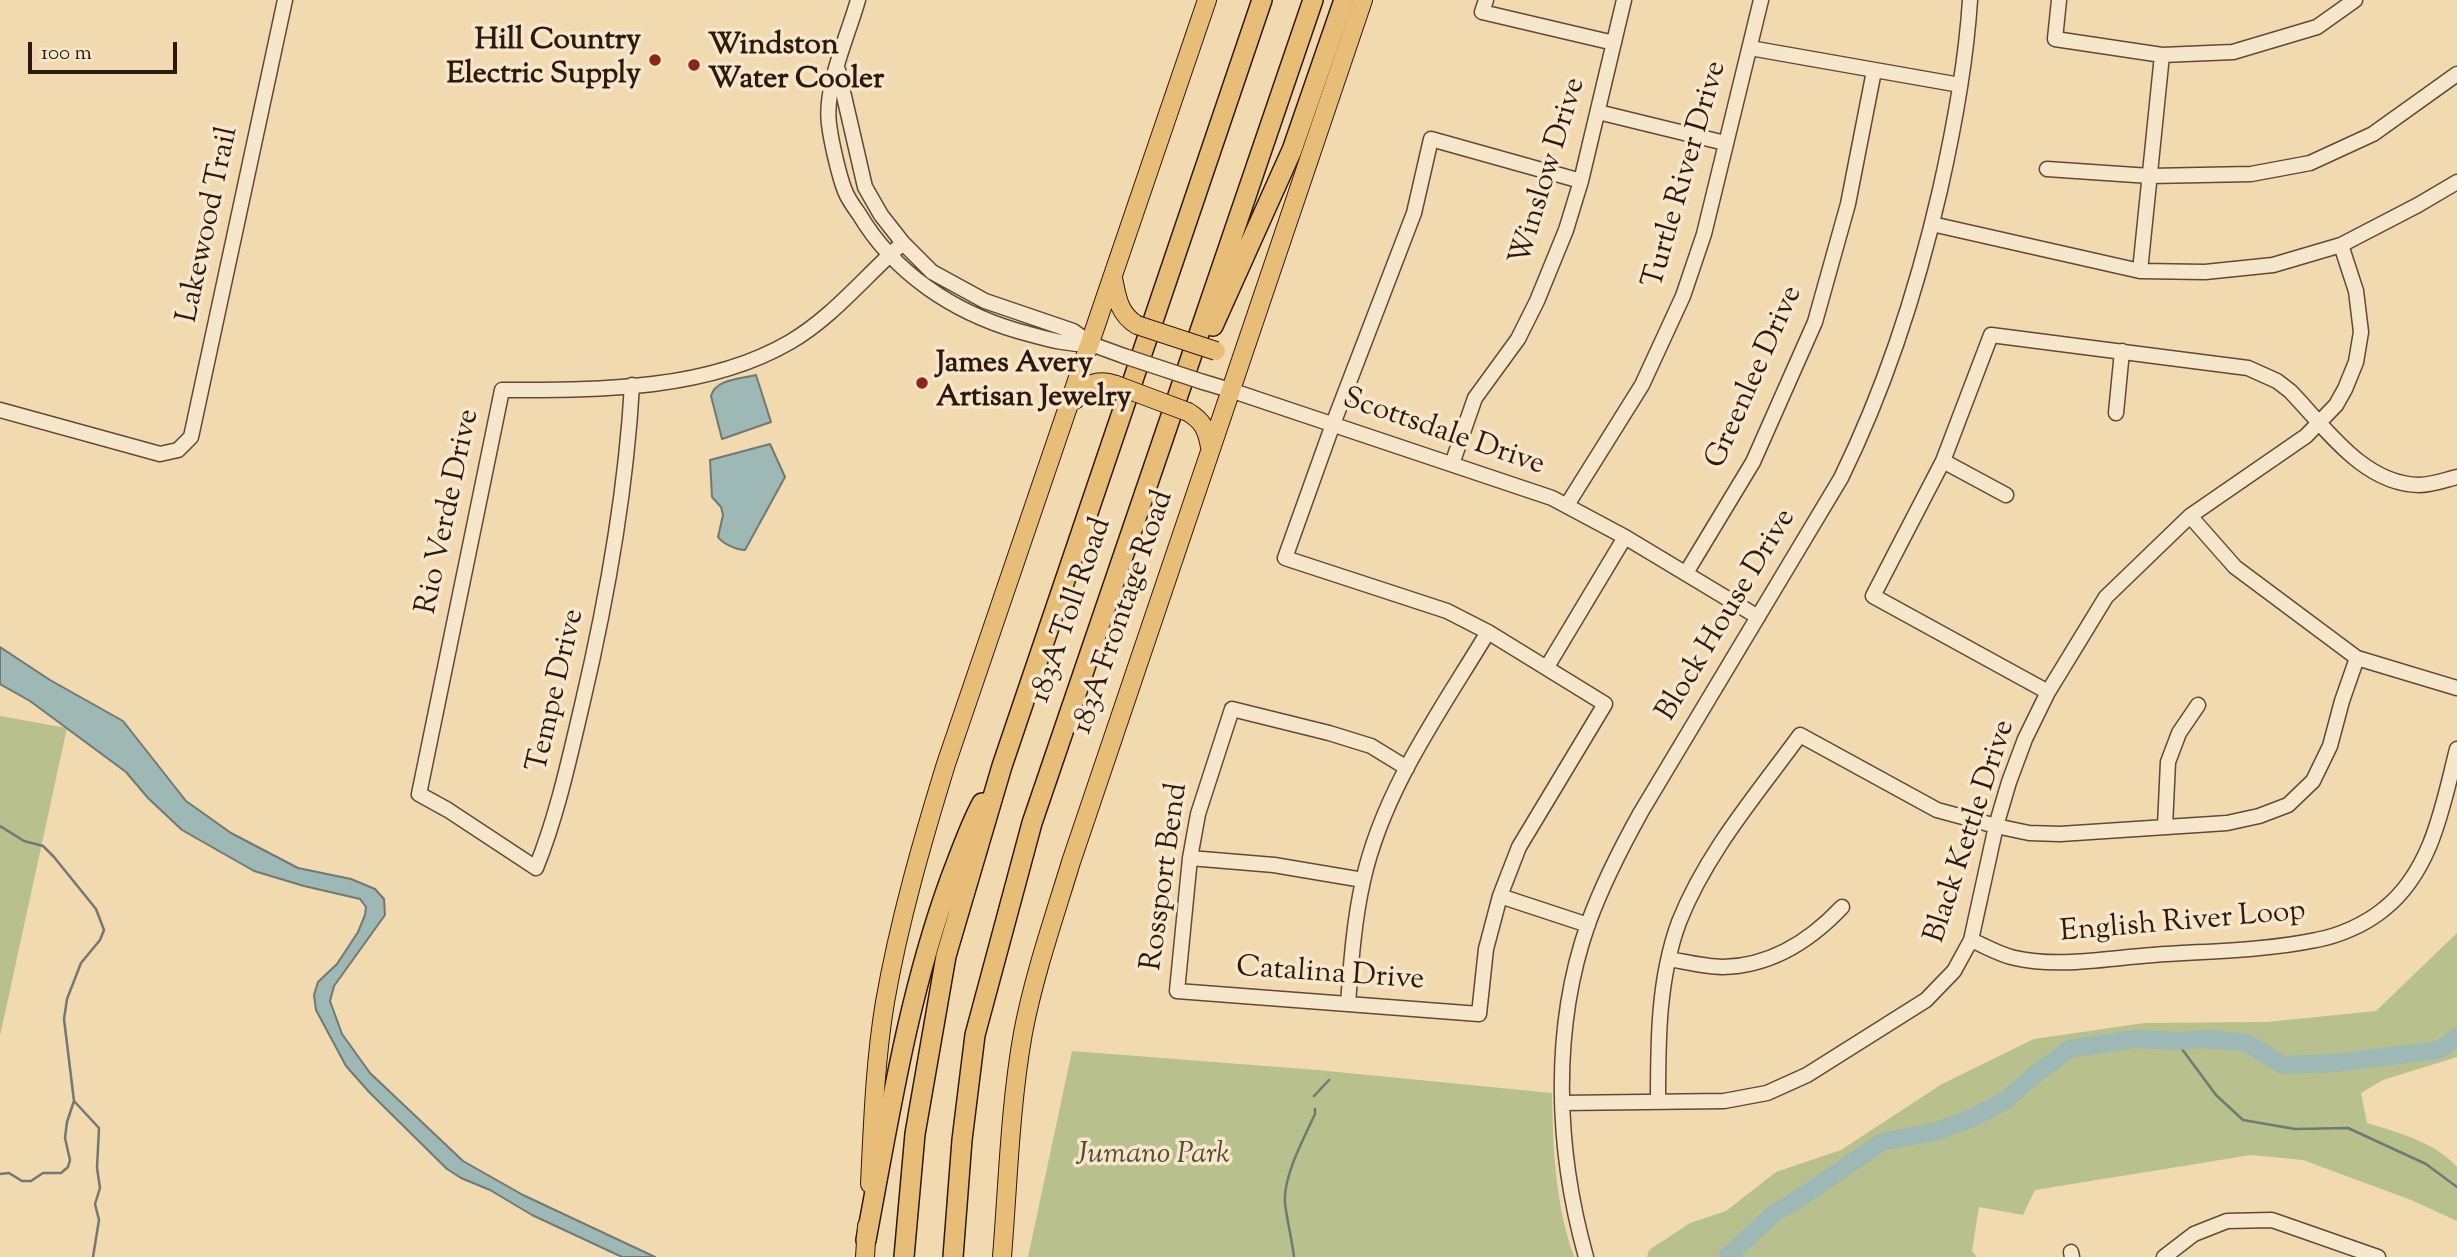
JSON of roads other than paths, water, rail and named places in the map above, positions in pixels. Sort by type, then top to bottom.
[{"type":"highway","points":[[1238,71],[1252,0]]},
{"type":"highway","name":"183A Toll Road","points":[[904,1257],[915,1134],[946,956],[1002,766],[1262,0]]},
{"type":"highway","name":"183A Toll Road","points":[[953,1257],[962,1140],[975,1035],[1032,823],[1313,0]]},
{"type":"highway","points":[[1165,433],[1292,150],[1343,0]]},
{"type":"highway","points":[[866,1248],[900,1060],[915,995],[945,895],[974,817],[1002,766]]},
{"type":"main road","points":[[866,1248],[885,1002],[917,861],[946,764],[1207,0]]},
{"type":"main road","name":"183A Frontage Road","points":[[1002,1257],[1024,1032],[1043,954],[1071,862],[1210,447],[1250,337],[1363,0]]},
{"type":"main road","points":[[1113,278],[1121,310],[1127,319],[1137,325],[1223,352],[1233,351],[1250,337]]},
{"type":"main road","points":[[1069,407],[1089,384],[1105,381],[1188,412],[1205,426],[1210,447]]},
{"type":"street","name":"Lakewood Trail","points":[[0,410],[160,454],[174,452],[186,445],[194,429],[285,0]]},
{"type":"street","name":"Scottsdale Drive","points":[[858,0],[832,88],[829,122],[845,192],[868,230],[888,256],[926,288],[964,310],[1005,327],[1068,345],[1091,344]]},
{"type":"street","points":[[1486,0],[1482,12],[1614,43]]},
{"type":"street","name":"Winslow Drive","points":[[1452,464],[1475,398],[1518,340],[1566,230],[1581,181],[1624,0]]},
{"type":"street","name":"Turtle River Drive","points":[[1567,505],[1642,385],[1683,296],[1704,233],[1761,0]]},
{"type":"street","name":"Block House Drive","points":[[1586,1257],[1571,1199],[1562,1128],[1562,1103],[1567,1019],[1575,972],[1588,925],[1612,865],[1640,812],[1841,478],[1866,426],[1911,301],[1932,224],[1960,85],[1970,0]]},
{"type":"street","points":[[2059,0],[2054,39],[2162,55],[2233,52],[2318,27],[2355,0]]},
{"type":"street","points":[[1750,48],[1960,85]]},
{"type":"street","points":[[2140,271],[2162,55]]},
{"type":"street","name":"Scottsdale Drive","points":[[838,67],[865,187],[881,215],[903,243],[932,272],[985,301],[1073,331],[1091,344],[1567,505],[1758,617]]},
{"type":"street","name":"Greenlee Drive","points":[[1686,573],[1753,462],[1815,322],[1848,204],[1874,71]]},
{"type":"street","points":[[2047,169],[2150,176],[2252,174],[2310,163],[2373,134],[2457,74]]},
{"type":"street","points":[[1598,112],[1725,143]]},
{"type":"street","points":[[1581,181],[1432,139],[1414,213],[1285,558],[1447,611],[1488,632],[1605,704],[1519,847],[1500,896],[1588,925]]},
{"type":"street","points":[[1932,224],[2140,271],[2205,272],[2273,265],[2341,245],[2457,182]]},
{"type":"street","name":"Rio Verde Drive","points":[[419,794],[502,390],[632,385],[692,377],[746,363],[791,342],[818,322],[903,243]]},
{"type":"street","name":"Black Kettle Drive","points":[[1562,1103],[1724,1101],[1768,1093],[1807,1075],[1926,1000],[1954,971],[1971,940],[1996,826],[2008,782],[2025,739],[2048,692],[2106,597],[2190,516],[2306,436],[2345,389],[2357,362],[2360,347],[2360,313],[2341,245]]},
{"type":"street","points":[[2048,692],[1873,596],[1943,461],[1991,335],[2248,368],[2277,381],[2359,463],[2374,473],[2390,480],[2422,485],[2457,477]]},
{"type":"street","points":[[2116,413],[2122,351]]},
{"type":"street","name":"Tempe Drive","points":[[419,794],[536,868],[550,833],[568,769],[603,616],[629,452],[632,385]]},
{"type":"street","points":[[1943,461],[2006,495]]},
{"type":"street","points":[[2190,516],[2235,567],[2357,658],[2457,688]]},
{"type":"street","points":[[1547,667],[1625,537]]},
{"type":"street","points":[[1348,1004],[1354,934],[1363,880],[1384,815],[1407,768],[1488,632]]},
{"type":"street","points":[[1658,1101],[1658,1032],[1669,959],[1679,923],[1699,879],[1720,845],[1800,735],[1937,810],[2029,833],[2060,834],[2227,823],[2259,816],[2288,805],[2313,781],[2330,746],[2357,658]]},
{"type":"street","points":[[2165,826],[2168,762],[2179,733],[2198,705]]},
{"type":"street","name":"Rossport Bend","points":[[1177,991],[1190,858],[1198,814],[1232,709],[1371,746],[1407,768]]},
{"type":"street","name":"English River Loop","points":[[1971,940],[2014,958],[2056,962],[2281,945],[2319,940],[2352,928],[2383,910],[2408,885],[2426,855],[2457,749]]},
{"type":"street","points":[[1190,858],[1274,865],[1363,880]]},
{"type":"street","name":"Catalina Drive","points":[[1177,991],[1479,1014],[1486,948],[1500,896]]},
{"type":"street","points":[[1669,959],[1721,967],[1755,964],[1783,954],[1825,925],[1842,907]]},
{"type":"street","points":[[2164,1257],[2194,1234],[2227,1221],[2272,1220],[2378,1257]]},
{"type":"water","points":[[756,375],[771,422],[722,439],[711,396],[713,390],[723,383]]},
{"type":"water","points":[[770,444],[785,477],[745,550],[734,548],[718,537],[723,515],[721,507],[712,497],[710,460]]},
{"type":"water","points":[[0,647],[50,680],[123,721],[186,801],[231,833],[298,868],[351,879],[375,889],[384,899],[385,915],[334,986],[330,1001],[342,1034],[370,1073],[463,1161],[523,1195],[655,1257],[622,1257],[532,1215],[447,1169],[346,1066],[316,1010],[314,995],[318,982],[337,964],[358,932],[365,915],[366,907],[360,899],[254,871],[182,830],[148,798],[126,772],[30,701],[0,684]]},
{"type":"waterway","points":[[0,826],[24,841],[43,846],[96,909],[104,930],[100,940],[81,963],[67,999],[64,1019],[74,1101],[65,1138],[70,1160],[68,1167],[61,1173],[43,1173],[31,1181],[22,1181],[9,1173],[0,1174]]},
{"type":"waterway","points":[[1727,1257],[1774,1213],[1882,1142],[1938,1131],[1974,1117],[2006,1100],[2070,1049],[2135,1039],[2209,1039],[2247,1043],[2283,1065],[2335,1063],[2439,1050],[2457,1037]]},
{"type":"waterway","points":[[2176,1041],[2216,1095],[2243,1120],[2295,1129],[2348,1128],[2426,1164],[2457,1187]]},
{"type":"waterway","points":[[1314,1096],[1329,1080]]},
{"type":"waterway","points":[[74,1101],[99,1128],[97,1168],[100,1188],[95,1204],[99,1220],[93,1257]]},
{"type":"waterway","points":[[1294,1257],[1285,1192],[1291,1169],[1315,1109]]},
{"type":"place","name":"Hill Country Electric Supply","points":[[655,60]]},
{"type":"place","name":"Windston Water Cooler","points":[[694,65]]},
{"type":"place","name":"James Avery Artisan Jewelry","points":[[922,383]]},
{"type":"park label","name":"Jumano Park","points":[[1153,1157]]}]
